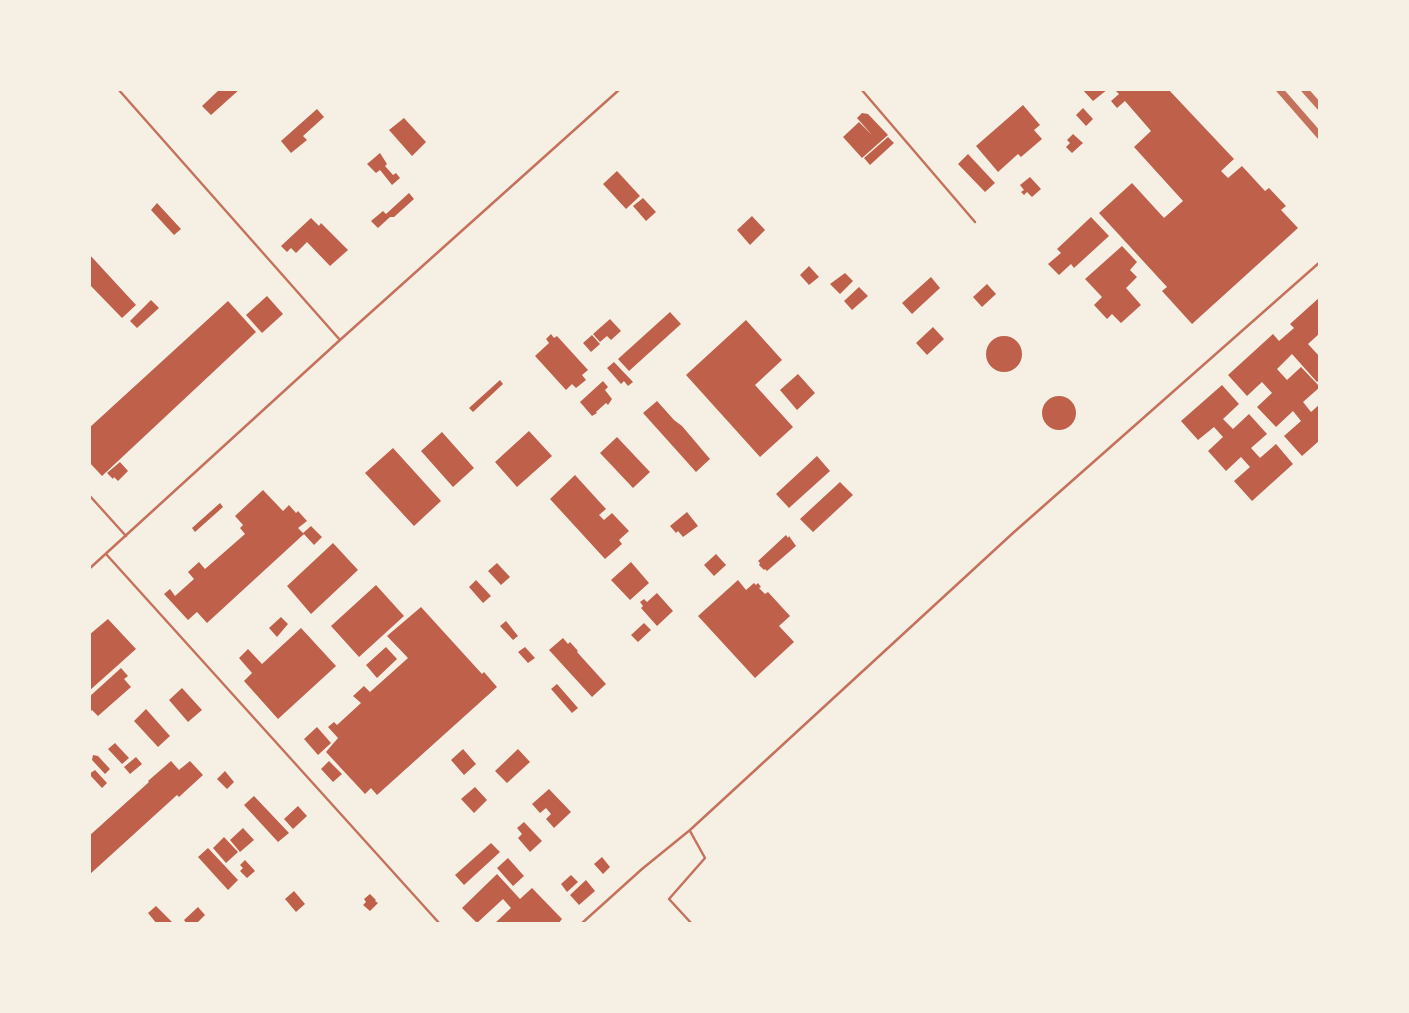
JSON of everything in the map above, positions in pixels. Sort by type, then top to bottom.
[{"type":"street","points":[[1279,89],[1320,136]]},
{"type":"street","points":[[1304,89],[1320,107]]},
{"type":"lane","points":[[118,89],[340,340]]},
{"type":"lane","points":[[89,569],[620,89]]},
{"type":"lane","points":[[861,89],[975,222]]},
{"type":"lane","points":[[582,924],[690,830],[1013,533],[1320,262]]},
{"type":"lane","points":[[89,495],[126,536]]},
{"type":"lane","points":[[106,554],[440,924]]},
{"type":"lane","points":[[690,830],[705,858],[669,899],[692,924]]},
{"type":"building","points":[[220,89],[240,89],[211,115],[202,106]]},
{"type":"building","points":[[1082,89],[1108,89],[1093,101]]},
{"type":"building","points":[[1114,89],[1168,89],[1234,159],[1221,171],[1228,178],[1242,166],[1265,191],[1269,188],[1286,206],[1281,210],[1298,228],[1192,324],[1162,291],[1167,287],[1099,213],[1132,183],[1164,218],[1183,201],[1134,147],[1151,131],[1125,101],[1117,108],[1111,101],[1119,94]]},
{"type":"building","points":[[1023,105],[1040,125],[1034,130],[1042,139],[1021,157],[1018,154],[998,172],[976,146]]},
{"type":"building","points":[[1083,108],[1093,119],[1086,126],[1076,115]]},
{"type":"building","points":[[317,109],[324,117],[303,136],[307,140],[291,153],[281,141]]},
{"type":"building","points":[[862,113],[868,114],[888,135],[862,158],[843,137],[859,122],[872,135],[857,118]]},
{"type":"building","points":[[404,118],[426,142],[412,156],[389,130]]},
{"type":"building","points":[[1073,134],[1083,143],[1072,153],[1066,147],[1070,143],[1067,140]]},
{"type":"building","points":[[888,137],[894,143],[870,165],[864,158]]},
{"type":"building","points":[[380,153],[387,164],[385,166],[400,178],[392,185],[380,170],[376,173],[367,164]]},
{"type":"building","points":[[968,154],[995,183],[985,192],[958,164]]},
{"type":"building","points":[[617,171],[640,196],[626,209],[603,184]]},
{"type":"building","points":[[1030,177],[1041,189],[1032,197],[1027,192],[1024,195],[1021,192],[1024,190],[1020,185]]},
{"type":"building","points":[[409,193],[414,199],[394,217],[390,217],[378,228],[371,221],[383,211],[386,214]]},
{"type":"building","points":[[643,198],[656,212],[646,221],[633,206]]},
{"type":"building","points":[[157,203],[181,229],[174,235],[151,210]]},
{"type":"building","points":[[752,216],[765,230],[750,245],[737,230]]},
{"type":"building","points":[[1091,217],[1109,236],[1074,268],[1071,264],[1059,275],[1048,264],[1061,253],[1057,249]]},
{"type":"building","points":[[311,218],[319,226],[321,223],[348,250],[330,266],[307,242],[296,253],[291,248],[287,252],[281,246]]},
{"type":"building","points":[[1122,246],[1137,262],[1130,270],[1137,277],[1126,288],[1141,305],[1121,323],[1112,314],[1107,319],[1094,305],[1102,297],[1085,279]]},
{"type":"building","points":[[89,254],[136,305],[122,318],[89,284]]},
{"type":"building","points":[[809,266],[819,277],[809,285],[800,275]]},
{"type":"building","points":[[845,273],[853,281],[840,294],[830,284]]},
{"type":"building","points":[[931,277],[940,288],[912,314],[902,303]]},
{"type":"building","points":[[987,284],[996,294],[982,307],[973,297]]},
{"type":"building","points":[[859,287],[868,296],[852,310],[844,301]]},
{"type":"building","points":[[267,296],[283,314],[262,333],[246,315]]},
{"type":"building","points":[[1320,297],[1320,333],[1308,344],[1320,357],[1320,379],[1317,382],[1292,354],[1277,369],[1287,380],[1301,367],[1320,387],[1303,402],[1311,412],[1320,404],[1320,440],[1302,456],[1284,436],[1301,421],[1293,411],[1276,427],[1257,407],[1272,393],[1262,382],[1247,396],[1228,375],[1273,334],[1279,341],[1294,328],[1290,324]]},
{"type":"building","points":[[151,300],[159,308],[137,328],[130,321]]},
{"type":"building","points":[[228,301],[256,332],[102,476],[89,462],[89,428]]},
{"type":"building","points":[[670,312],[681,324],[629,371],[618,359]]},
{"type":"building","points":[[610,319],[621,331],[611,340],[607,336],[600,342],[593,334]]},
{"type":"building","points":[[746,320],[782,360],[755,385],[793,427],[760,457],[686,375]]},
{"type":"building","points":[[933,327],[944,339],[927,355],[916,343]]},
{"type":"building","points":[[551,334],[554,338],[557,336],[588,370],[582,375],[586,380],[576,388],[572,384],[566,390],[535,356],[549,343],[546,339]]},
{"type":"building","points":[[592,335],[600,344],[591,352],[583,343]]},
{"type":"building","points":[[1004,336],[1017,341],[1022,354],[1017,367],[1004,372],[991,367],[986,354],[991,341]]},
{"type":"building","points":[[614,362],[633,382],[628,386],[624,381],[621,384],[607,368]]},
{"type":"building","points":[[798,374],[815,393],[797,410],[780,390]]},
{"type":"building","points":[[500,380],[503,384],[473,412],[469,408]]},
{"type":"building","points":[[603,381],[608,387],[605,390],[612,399],[592,416],[580,402]]},
{"type":"building","points":[[1222,385],[1239,404],[1223,419],[1233,429],[1249,414],[1267,434],[1251,448],[1260,458],[1276,444],[1293,464],[1252,501],[1234,481],[1250,467],[1241,457],[1226,471],[1208,451],[1223,437],[1214,427],[1198,440],[1181,421]]},
{"type":"building","points":[[1059,396],[1071,401],[1076,413],[1071,425],[1059,430],[1047,425],[1042,413],[1047,401]]},
{"type":"building","points":[[657,401],[710,459],[696,472],[643,413]]},
{"type":"building","points":[[529,431],[552,456],[517,487],[495,462]]},
{"type":"building","points":[[442,432],[474,468],[453,487],[421,451]]},
{"type":"building","points":[[617,437],[650,472],[633,488],[600,453]]},
{"type":"building","points":[[393,448],[441,501],[414,526],[365,473]]},
{"type":"building","points":[[817,456],[830,471],[789,508],[776,494]]},
{"type":"building","points":[[120,462],[128,471],[118,481],[107,473]]},
{"type":"building","points":[[575,475],[606,509],[599,515],[604,520],[612,513],[629,531],[619,540],[622,544],[605,559],[550,499]]},
{"type":"building","points":[[840,482],[853,495],[813,532],[800,519]]},
{"type":"building","points":[[263,490],[283,511],[289,505],[296,513],[298,511],[307,521],[298,528],[304,534],[207,623],[197,612],[188,620],[164,594],[170,589],[175,596],[194,579],[188,572],[199,562],[205,569],[245,534],[240,528],[243,525],[235,516]]},
{"type":"building","points":[[220,503],[223,507],[195,532],[192,528]]},
{"type":"building","points":[[687,512],[698,526],[683,537],[670,526]]},
{"type":"building","points":[[311,526],[322,537],[314,545],[303,533]]},
{"type":"building","points":[[786,535],[796,546],[767,571],[764,570],[758,561]]},
{"type":"building","points":[[333,543],[358,570],[311,614],[287,586]]},
{"type":"building","points":[[716,554],[726,565],[714,576],[704,565]]},
{"type":"building","points":[[631,562],[649,583],[630,600],[611,580]]},
{"type":"building","points":[[497,563],[510,577],[501,585],[488,571]]},
{"type":"building","points":[[476,580],[491,596],[483,603],[469,587]]},
{"type":"building","points":[[738,580],[746,590],[758,583],[761,587],[759,588],[765,594],[768,592],[790,616],[779,626],[794,642],[755,678],[698,616]]},
{"type":"building","points":[[376,585],[404,616],[359,657],[331,626]]},
{"type":"building","points":[[657,593],[673,611],[657,626],[641,608],[643,606],[640,602],[644,599],[647,602]]},
{"type":"building","points":[[421,607],[497,687],[377,795],[371,788],[365,794],[326,752],[338,738],[328,727],[334,722],[337,725],[361,703],[353,696],[364,686],[370,692],[408,658],[387,636]]},
{"type":"building","points":[[281,617],[288,624],[277,637],[269,628]]},
{"type":"building","points":[[108,619],[136,649],[89,691],[89,635]]},
{"type":"building","points":[[506,621],[518,636],[513,640],[500,626]]},
{"type":"building","points":[[644,623],[651,630],[638,642],[631,635]]},
{"type":"building","points":[[301,628],[336,666],[278,719],[244,681],[252,673],[239,658],[248,649],[262,664]]},
{"type":"building","points":[[563,638],[568,644],[570,642],[606,684],[592,697],[549,650]]},
{"type":"building","points":[[386,647],[397,659],[377,678],[366,665]]},
{"type":"building","points":[[525,647],[535,658],[528,663],[518,652]]},
{"type":"building","points":[[121,668],[128,676],[124,679],[131,687],[98,716],[92,710],[89,713],[89,697]]},
{"type":"building","points":[[557,684],[578,708],[572,713],[551,689]]},
{"type":"building","points":[[182,688],[202,710],[188,722],[169,700]]},
{"type":"building","points":[[146,709],[170,736],[158,747],[134,721]]},
{"type":"building","points":[[317,727],[331,743],[318,755],[304,739]]},
{"type":"building","points":[[115,743],[129,758],[122,764],[108,749]]},
{"type":"building","points":[[463,749],[476,764],[464,775],[451,760]]},
{"type":"building","points":[[518,749],[530,762],[507,783],[495,771]]},
{"type":"building","points":[[93,755],[98,756],[110,769],[105,774],[92,760]]},
{"type":"building","points":[[136,757],[142,764],[130,774],[124,767]]},
{"type":"building","points":[[171,761],[179,770],[190,761],[203,775],[179,797],[177,795],[89,875],[89,836]]},
{"type":"building","points":[[329,761],[342,774],[333,782],[321,769]]},
{"type":"building","points":[[95,770],[107,783],[102,788],[89,774]]},
{"type":"building","points":[[225,771],[234,782],[227,789],[217,779]]},
{"type":"building","points":[[475,787],[487,800],[474,813],[461,799]]},
{"type":"building","points":[[549,789],[571,812],[554,828],[546,819],[551,814],[546,808],[540,813],[532,804]]},
{"type":"building","points":[[254,796],[289,833],[278,842],[244,805]]},
{"type":"building","points":[[298,806],[307,816],[293,829],[284,819]]},
{"type":"building","points":[[524,822],[542,841],[530,852],[518,838],[522,834],[517,828]]},
{"type":"building","points":[[243,828],[254,840],[240,852],[230,840]]},
{"type":"building","points":[[224,837],[238,852],[226,863],[213,848]]},
{"type":"building","points":[[491,843],[500,852],[464,885],[455,875]]},
{"type":"building","points":[[208,848],[238,880],[228,890],[198,857]]},
{"type":"building","points":[[602,857],[610,867],[603,874],[594,864]]},
{"type":"building","points":[[508,858],[524,876],[513,886],[497,868]]},
{"type":"building","points":[[245,860],[255,871],[247,878],[240,871],[243,868],[240,865]]},
{"type":"building","points":[[497,874],[520,899],[532,888],[562,919],[558,924],[494,924],[511,908],[503,899],[477,923],[462,908]]},
{"type":"building","points":[[571,875],[578,882],[567,892],[561,884]]},
{"type":"building","points":[[586,880],[595,891],[579,905],[570,895]]},
{"type":"building","points":[[294,891],[305,904],[296,912],[285,899]]},
{"type":"building","points":[[370,894],[378,903],[370,911],[363,905],[366,902],[364,899]]},
{"type":"building","points":[[156,906],[174,924],[157,924],[148,913]]},
{"type":"building","points":[[198,907],[205,915],[196,924],[187,924],[184,920]]}]
